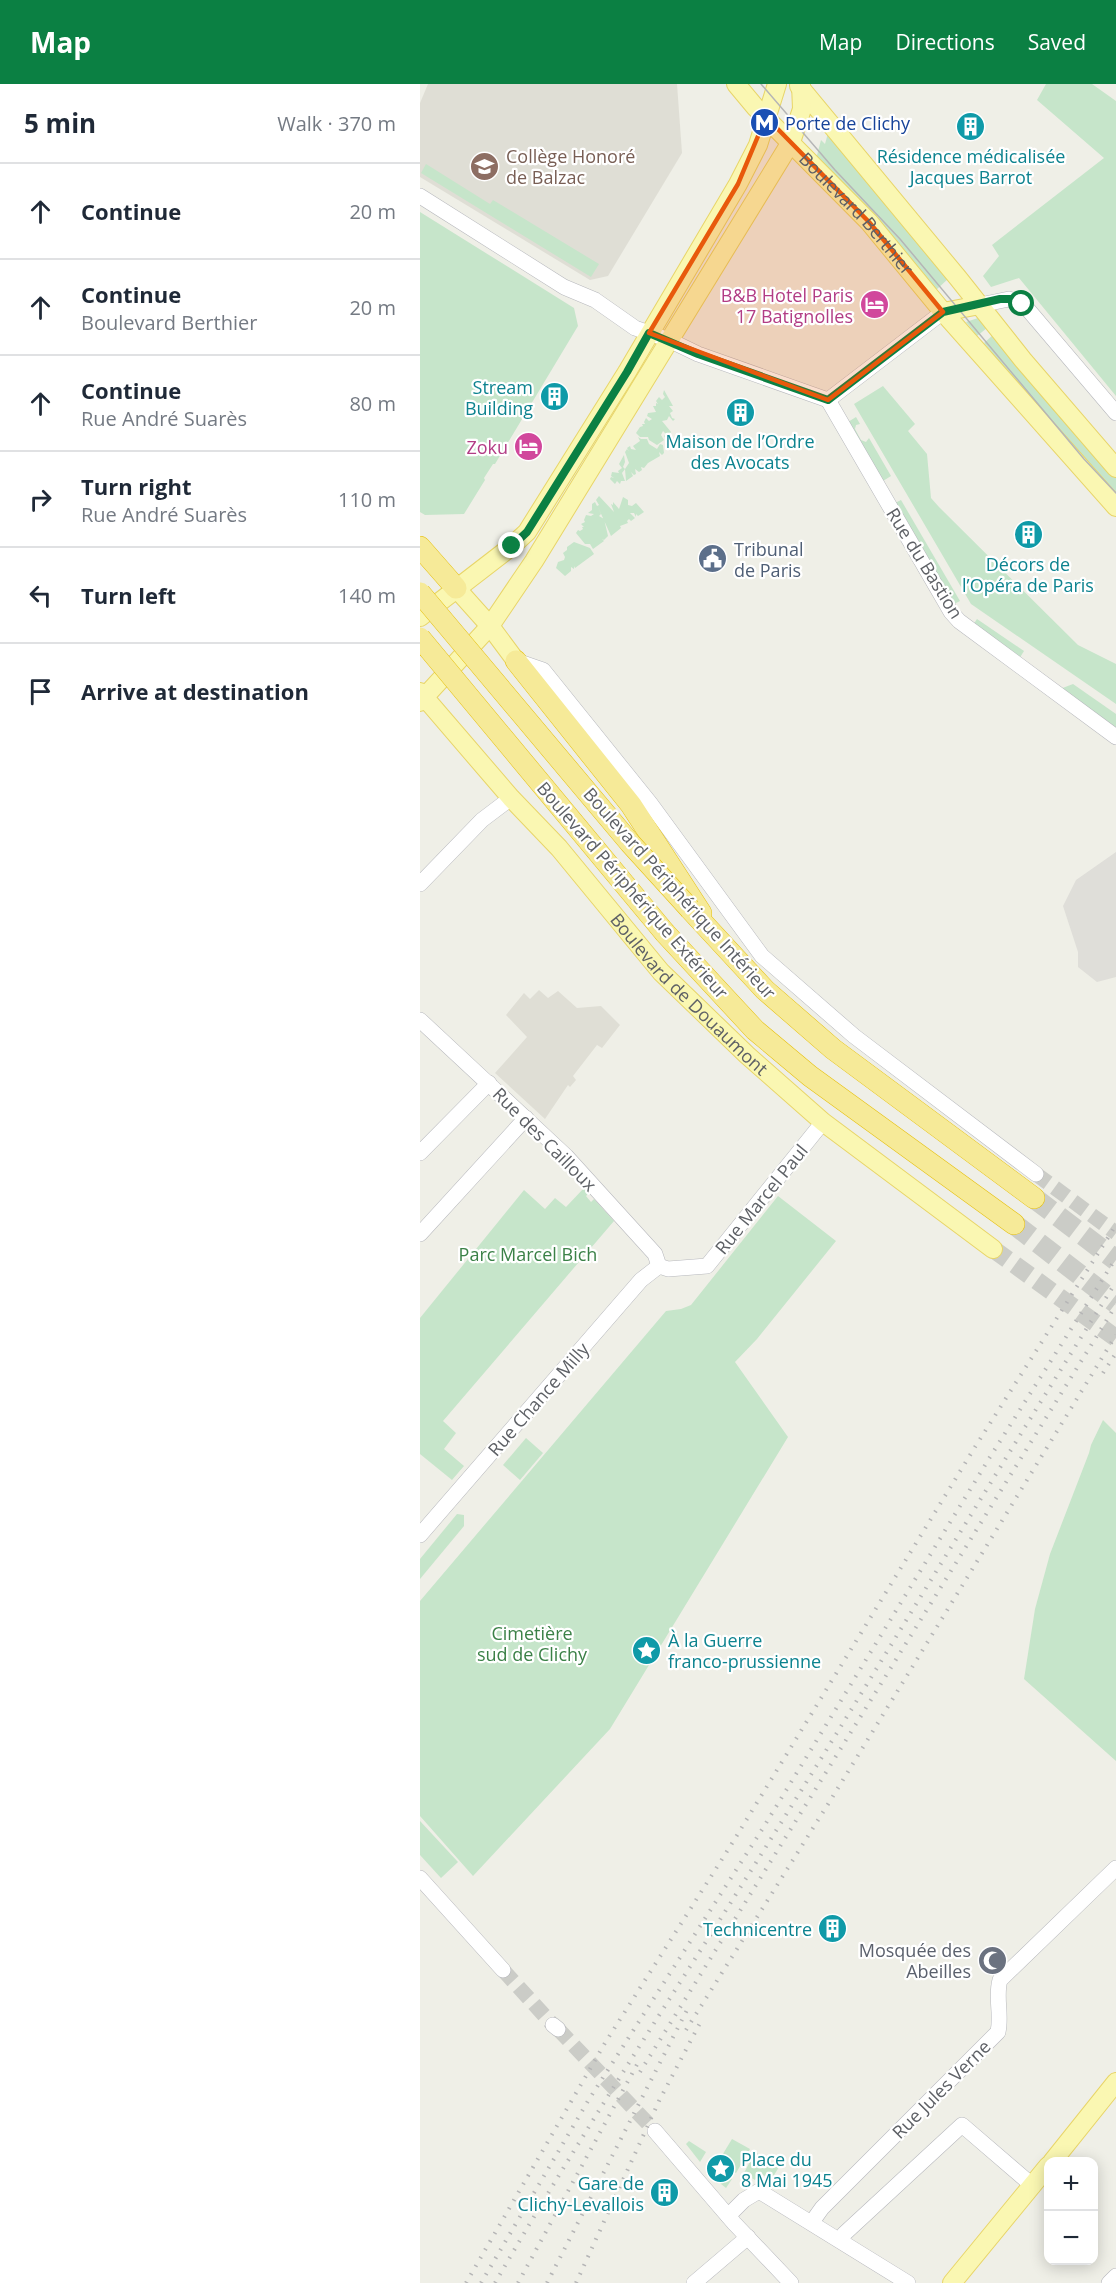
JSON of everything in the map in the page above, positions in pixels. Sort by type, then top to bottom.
[{"type":"highway","points":[[420,547],[456,588]]},
{"type":"highway","name":"Boulevard Périphérique Intérieur","points":[[420,593],[630,843],[765,990],[833,1049],[1034,1198]]},
{"type":"highway","name":"Boulevard Périphérique Extérieur","points":[[420,638],[665,933],[755,1029],[819,1083],[1014,1224]]},
{"type":"highway","points":[[516,661],[631,805],[719,942]]},
{"type":"main road","name":"Boulevard Berthier","points":[[736,84],[869,222],[943,312],[1116,507]]},
{"type":"main road","points":[[420,617],[527,532],[627,372],[738,184],[758,145],[777,84]]},
{"type":"main road","name":"Boulevard Berthier","points":[[800,85],[980,304],[1023,360],[1116,468]]},
{"type":"main road","points":[[421,697],[490,626],[534,561],[791,142],[802,109],[800,85]]},
{"type":"main road","points":[[943,312],[980,304]]},
{"type":"main road","points":[[456,588],[490,626],[516,661]]},
{"type":"main road","name":"Boulevard de Douaumont","points":[[421,697],[559,848],[661,972],[747,1055],[824,1122],[993,1250]]},
{"type":"main road","points":[[1056,2157],[1116,2082]]},
{"type":"main road","points":[[952,2283],[1044,2171]]},
{"type":"street","points":[[420,196],[564,287],[595,300],[635,328],[669,340],[698,354],[828,400],[943,312]]},
{"type":"street","points":[[980,304],[1009,299],[1024,306],[1116,413]]},
{"type":"street","name":"Rue du Bastion","points":[[828,400],[951,612],[959,621],[1116,737]]},
{"type":"street","points":[[516,661],[543,670],[650,803],[762,956],[854,1036],[1036,1174]]},
{"type":"street","points":[[420,884],[482,820],[511,798]]},
{"type":"street","name":"Rue des Cailloux","points":[[420,1020],[567,1156],[655,1254],[659,1266]]},
{"type":"street","points":[[420,1153],[489,1083]]},
{"type":"street","points":[[420,1234],[526,1118]]},
{"type":"street","name":"Rue Marcel Paul","points":[[659,1266],[668,1269],[707,1266],[824,1122]]},
{"type":"street","name":"Rue Chance Milly","points":[[420,1535],[641,1280],[659,1266]]},
{"type":"street","name":"Rue Jules Verne","points":[[812,2222],[822,2208],[998,2032],[1000,2022],[997,1988],[1000,1980],[1116,1868]]},
{"type":"street","points":[[420,1878],[503,1970]]},
{"type":"street","points":[[842,2241],[844,2234],[962,2125],[1033,2186]]},
{"type":"street","points":[[655,2131],[728,2216],[790,2283]]},
{"type":"street","points":[[728,2216],[744,2200],[759,2191],[908,2283]]},
{"type":"street","points":[[694,2283],[748,2237]]},
{"type":"street","points":[[1109,2283],[1116,2276]]},
{"type":"highlighted area","points":[[766,117],[869,222],[943,312],[828,400],[649,333],[738,184]]},
{"type":"shaded area","points":[[428,84],[677,84],[682,153],[608,276],[590,280],[420,177],[420,103]]},
{"type":"shaded area","points":[[1116,852],[1116,977],[1097,982],[1078,967],[1078,952],[1063,906],[1076,880]]},
{"type":"shaded area","points":[[539,990],[548,998],[558,991],[577,1008],[601,1006],[620,1025],[602,1048],[597,1045],[573,1076],[576,1080],[570,1087],[568,1085],[545,1119],[495,1073],[527,1037],[506,1015],[524,993],[530,999]]},
{"type":"green space","points":[[1046,84],[1092,84],[1116,101],[1116,396],[1019,278],[991,287],[983,276],[999,256],[992,245],[1104,158],[1037,100]]},
{"type":"green space","points":[[828,133],[949,278],[936,290],[816,159],[821,140],[825,144]]},
{"type":"green space","points":[[426,164],[490,204],[493,200],[599,264],[591,277],[421,173]]},
{"type":"green space","points":[[420,212],[574,308],[578,326],[464,514],[425,515],[420,512]]},
{"type":"green space","points":[[978,318],[987,328],[977,336],[966,322]]},
{"type":"green space","points":[[993,335],[1116,477],[1116,498],[1080,460],[984,343]]},
{"type":"green space","points":[[883,386],[915,424],[908,431],[927,454],[931,498],[1078,645],[1116,664],[1116,704],[971,604],[854,404]]},
{"type":"green space","points":[[664,390],[673,406],[669,406],[673,411],[670,413],[675,419],[673,421],[669,416],[667,420],[662,421],[671,432],[668,436],[670,438],[667,440],[663,431],[661,435],[664,440],[657,445],[648,437],[640,437],[636,433],[643,426],[642,424],[645,424],[646,418],[649,421],[652,419],[647,416],[648,413],[656,412],[653,406],[658,404],[656,401],[659,397],[662,400],[665,397]]},
{"type":"green space","points":[[856,417],[860,424],[856,425],[855,429],[861,440],[866,442],[869,438],[891,476],[883,481],[848,422]]},
{"type":"green space","points":[[638,437],[647,439],[649,444],[657,449],[660,444],[663,445],[662,455],[659,452],[660,456],[644,468],[641,467],[642,470],[639,472],[635,469],[636,474],[631,472],[633,476],[626,481],[625,469],[629,463],[625,452],[627,449],[629,451],[627,448],[630,446],[631,449],[636,450],[633,446],[640,441]]},
{"type":"green space","points":[[624,455],[623,467],[625,469],[622,473],[625,481],[621,481],[620,484],[617,481],[615,484],[610,479],[614,478],[611,476],[612,472],[619,473],[618,471],[622,468],[619,464]]},
{"type":"green space","points":[[599,496],[614,512],[611,504],[613,505],[613,502],[619,509],[623,497],[628,500],[628,505],[632,506],[636,503],[644,512],[638,516],[636,514],[636,517],[634,513],[630,513],[635,518],[631,521],[629,519],[628,523],[620,526],[621,528],[611,536],[605,522],[608,536],[593,549],[590,544],[585,544],[576,533],[583,529],[581,524],[585,522],[586,515],[594,514],[588,513],[592,510],[592,504],[595,502],[597,506],[599,505],[596,500]]},
{"type":"green space","points":[[901,500],[960,601],[954,604],[895,503]]},
{"type":"green space","points":[[574,542],[590,548],[594,554],[575,568],[574,566],[574,569],[571,567],[571,571],[565,576],[556,568],[558,562],[564,560],[563,553],[567,547]]},
{"type":"green space","points":[[977,619],[1024,651],[1019,659],[973,625]]},
{"type":"green space","points":[[1073,684],[1116,714],[1116,731],[1060,689]]},
{"type":"green space","name":"Parc Marcel Bich","points":[[584,1188],[589,1193],[586,1196],[591,1202],[594,1199],[614,1221],[443,1421],[456,1433],[444,1449],[464,1466],[452,1480],[420,1454],[420,1318],[524,1190],[545,1209],[555,1198],[566,1207]]},
{"type":"green space","name":"Cimetière sud de Clichy","points":[[778,1196],[836,1241],[757,1339],[735,1362],[788,1437],[610,1729],[473,1876],[420,1816],[420,1601],[666,1311],[691,1305]]},
{"type":"green space","points":[[1103,1420],[1116,1433],[1116,1761],[1024,1679],[1035,1609],[1050,1554],[1091,1445]]},
{"type":"green space","points":[[526,1438],[543,1453],[520,1480],[503,1465]]},
{"type":"green space","points":[[457,1514],[464,1515],[464,1526],[420,1579],[420,1559]]},
{"type":"green space","points":[[420,1821],[458,1862],[441,1878],[420,1855]]},
{"type":"green space","points":[[732,2139],[750,2149],[736,2173],[718,2162]]},
{"type":"green space","points":[[689,2141],[706,2152],[700,2162],[686,2144]]},
{"type":"green space","points":[[755,2152],[779,2167],[771,2180],[760,2173],[755,2180],[744,2173]]},
{"type":"green space","points":[[714,2168],[732,2179],[726,2188],[710,2175]]},
{"type":"tunnel","points":[[1036,1174],[1116,1233]]},
{"type":"tunnel","points":[[1034,1198],[1116,1260]]},
{"type":"tunnel","points":[[1014,1224],[1116,1303]]},
{"type":"tunnel","points":[[993,1249],[1116,1338]]},
{"type":"tunnel","points":[[503,1970],[553,2025]]},
{"type":"tunnel","points":[[558,2029],[655,2131]]},
{"type":"tram line","points":[[761,84],[835,170],[900,239],[1084,459],[1116,493]]},
{"type":"railway","points":[[466,2283],[605,2043],[731,1845],[975,1447],[1116,1225]]},
{"type":"railway","points":[[481,2283],[588,2101],[763,1828],[990,1457],[1116,1258]]},
{"type":"railway","points":[[495,2283],[591,2123],[802,1789],[1116,1282]]},
{"type":"railway","points":[[640,2072],[1116,1305]]},
{"type":"railway","points":[[686,2030],[830,1801],[1116,1335]]},
{"type":"railway","points":[[1103,1373],[1116,1353]]},
{"type":"railway","points":[[547,2283],[688,2008]]},
{"type":"railway","points":[[576,2283],[659,2101],[700,2023]]},
{"type":"railway","points":[[518,2283],[640,2059]]},
{"type":"place","name":"Porte de Clichy","points":[[764,123]]},
{"type":"place","name":"Résidence médicalisée Jacques Barrot","points":[[971,127]]},
{"type":"place","name":"Collège Honoré de Balzac","points":[[485,166]]},
{"type":"place","name":"B&B Hotel Paris 17 Batignolles","points":[[874,305]]},
{"type":"place","name":"Stream Building","points":[[554,397]]},
{"type":"place","name":"Maison de l’Ordre des Avocats","points":[[740,412]]},
{"type":"place","name":"Zoku","points":[[529,447]]},
{"type":"place","name":"Décors de l’Opéra de Paris","points":[[1028,535]]},
{"type":"place","name":"Tribunal de Paris","points":[[713,559]]},
{"type":"place","name":"À la Guerre franco-prussienne","points":[[647,1650]]},
{"type":"place","name":"Technicentre","points":[[833,1929]]},
{"type":"place","name":"Mosquée des Abeilles","points":[[992,1960]]},
{"type":"place","name":"Place du 8 Mai 1945","points":[[720,2169]]},
{"type":"place","name":"Gare de Clichy-Levallois","points":[[665,2193]]},
{"type":"route","points":[[512,546],[527,532],[649,333],[698,354],[828,400],[943,312],[1000,299],[1014,299],[1022,304]]}]
